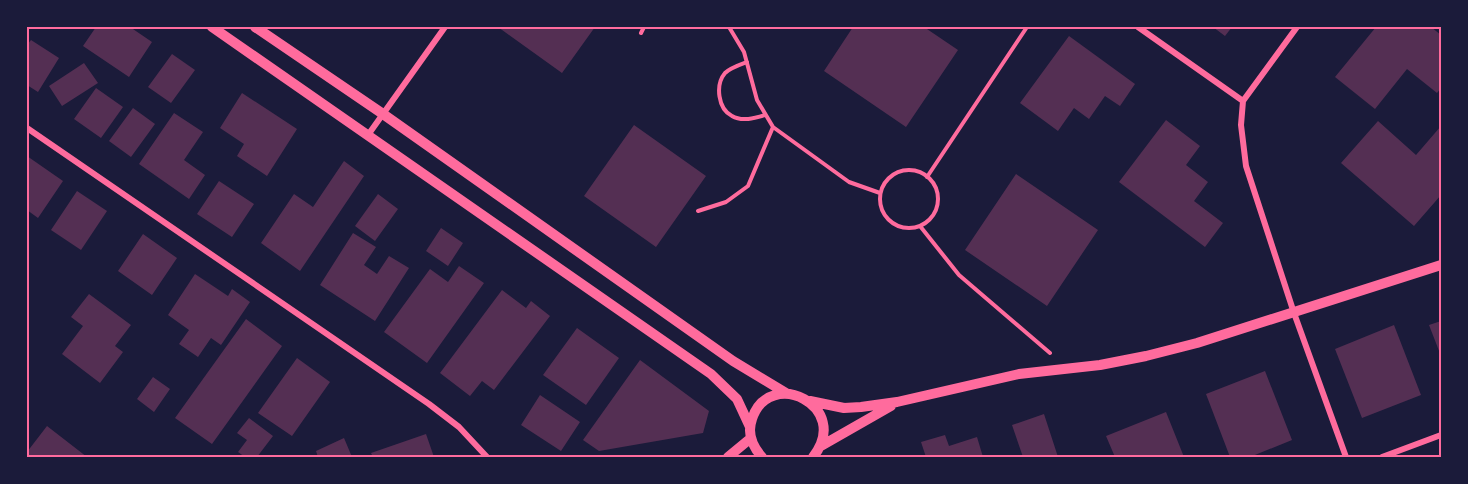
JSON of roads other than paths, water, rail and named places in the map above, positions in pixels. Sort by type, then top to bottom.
[{"type":"street","points":[[212,27],[711,374],[737,399],[754,448],[762,457]]},
{"type":"street","points":[[255,27],[383,114],[733,361],[786,393]]},
{"type":"street","points":[[368,135],[445,27]]},
{"type":"street","points":[[1138,27],[1243,101]]},
{"type":"street","points":[[1297,27],[1243,101],[1241,124],[1246,166],[1294,313],[1346,457]]},
{"type":"street","points":[[27,128],[429,404],[459,428],[487,457]]},
{"type":"street","points":[[728,457],[750,432],[753,416],[766,400],[775,395],[786,393],[799,395],[810,401],[844,408],[897,402],[1019,374],[1100,365],[1197,344],[1441,265]]},
{"type":"street","points":[[810,401],[818,410],[823,421],[824,434],[821,446],[813,457]]},
{"type":"street","points":[[821,446],[897,402]]},
{"type":"street","points":[[1382,457],[1441,435]]}]
